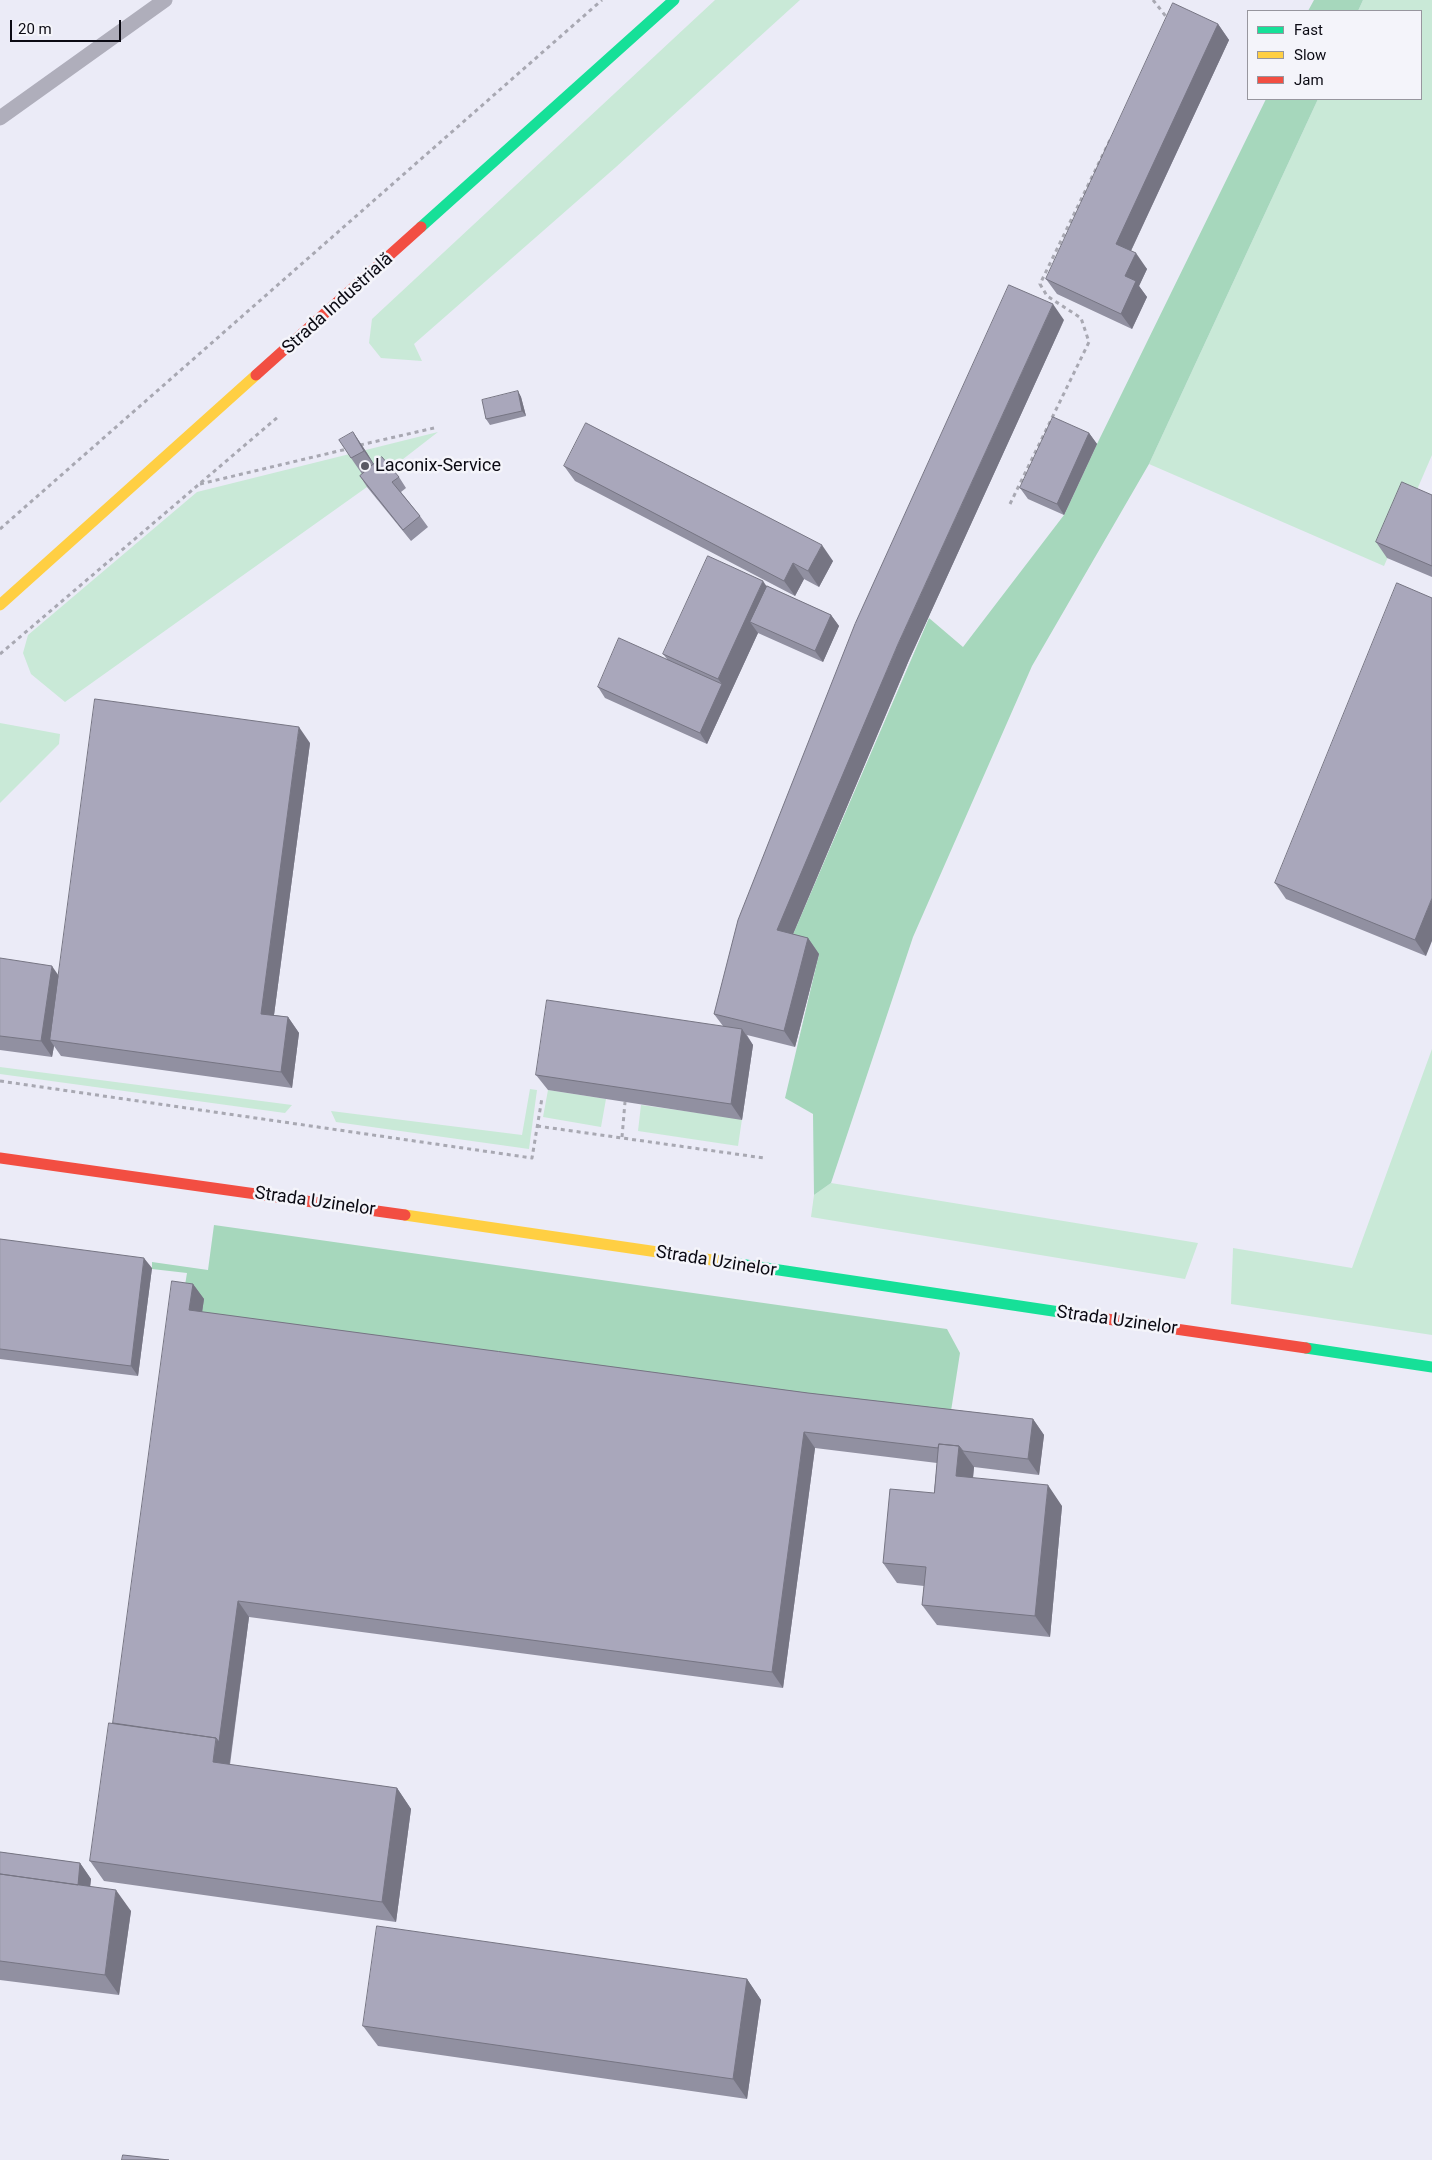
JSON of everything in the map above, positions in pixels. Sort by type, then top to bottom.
[{"type":"street","name":"Strada Industrială","points":[[0,605],[674,0]]},
{"type":"street","name":"Strada Uzinelor","points":[[0,1158],[298,1199],[1432,1367]]},
{"type":"lane","points":[[0,118],[165,0]]},
{"type":"path","points":[[0,529],[602,0]]},
{"type":"path","points":[[1153,0],[1168,19],[1164,28]]},
{"type":"path","points":[[1010,504],[1089,342],[1081,318],[1047,296],[1040,284],[1113,134]]},
{"type":"path","points":[[0,654],[279,416]]},
{"type":"path","points":[[359,446],[434,428]]},
{"type":"path","points":[[199,484],[350,448]]},
{"type":"path","points":[[0,1080],[532,1158],[542,1098]]},
{"type":"path","points":[[622,1138],[625,1102]]},
{"type":"path","points":[[537,1126],[764,1158]]},
{"type":"green space","points":[[715,0],[800,0],[616,167],[414,344],[422,361],[381,358],[369,343],[372,319]]},
{"type":"green space","points":[[1314,0],[1363,0],[1358,10],[1309,10]]},
{"type":"green space","points":[[1363,0],[1432,0],[1432,455],[1384,566],[1149,464],[1318,100],[1422,100],[1422,10],[1358,10]]},
{"type":"green space","points":[[1266,100],[1318,100],[1149,464],[1032,666],[913,937],[831,1183],[814,1195],[813,1114],[785,1098],[819,954],[788,946],[929,618],[963,647],[1064,515]]},
{"type":"green space","points":[[438,432],[367,487],[65,702],[31,674],[23,653],[28,635],[197,492]]},
{"type":"green space","points":[[0,723],[60,734],[59,744],[0,803]]},
{"type":"green space","points":[[1432,1049],[1432,1335],[1231,1304],[1233,1248],[1352,1268]]},
{"type":"green space","points":[[0,1067],[292,1105],[285,1113],[0,1074]]},
{"type":"green space","points":[[530,1089],[537,1090],[529,1149],[336,1122],[331,1111],[522,1135]]},
{"type":"green space","points":[[548,1090],[606,1099],[601,1127],[543,1117]]},
{"type":"green space","points":[[641,1105],[742,1119],[738,1146],[638,1131]]},
{"type":"green space","points":[[831,1183],[1198,1243],[1185,1279],[811,1217],[814,1195]]},
{"type":"green space","points":[[214,1225],[947,1329],[960,1353],[949,1424],[200,1326],[183,1297],[187,1273],[152,1269],[152,1262],[208,1270]]},
{"type":"building","points":[[1173,3],[1218,24],[1116,244],[1136,253],[1125,276],[1136,281],[1121,314],[1046,279]]},
{"type":"building","points":[[1009,285],[1053,304],[898,644],[777,930],[808,938],[784,1031],[714,1014],[738,920],[855,624]]},
{"type":"building","points":[[518,391],[522,411],[486,419],[482,400]]},
{"type":"building","points":[[1053,417],[1089,433],[1057,504],[1020,488]]},
{"type":"building","points":[[586,423],[822,545],[808,571],[793,563],[784,581],[564,466]]},
{"type":"building","points":[[353,432],[364,451],[351,458],[339,440]]},
{"type":"building","points":[[382,457],[399,477],[392,482],[420,516],[403,530],[360,476]]},
{"type":"building","points":[[1402,482],[1432,495],[1432,566],[1376,542]]},
{"type":"building","points":[[708,556],[763,581],[718,679],[663,654]]},
{"type":"building","points":[[1397,583],[1432,598],[1432,898],[1415,940],[1275,883]]},
{"type":"building","points":[[767,586],[831,615],[815,651],[750,622]]},
{"type":"building","points":[[619,638],[722,684],[700,733],[598,687]]},
{"type":"building","points":[[95,699],[299,727],[261,1014],[288,1017],[281,1072],[50,1040]]},
{"type":"building","points":[[0,958],[52,966],[41,1041],[0,1036]]},
{"type":"building","points":[[547,1000],[742,1029],[731,1104],[536,1075]]},
{"type":"building","points":[[0,1239],[144,1258],[131,1366],[0,1349]]},
{"type":"building","points":[[172,1281],[193,1284],[189,1310],[808,1393],[1033,1419],[1028,1459],[963,1451],[959,1446],[939,1444],[938,1448],[804,1432],[772,1672],[238,1601],[219,1742],[216,1738],[113,1723]]},
{"type":"building","points":[[939,1444],[959,1446],[956,1476],[1048,1485],[1035,1616],[922,1605],[926,1567],[883,1563],[890,1489],[934,1493]]},
{"type":"building","points":[[109,1723],[216,1738],[213,1762],[397,1788],[382,1902],[90,1861]]},
{"type":"building","points":[[0,1852],[80,1863],[78,1885],[0,1874]]},
{"type":"building","points":[[0,1874],[116,1890],[105,1975],[0,1961]]},
{"type":"building","points":[[377,1926],[747,1979],[733,2079],[363,2026]]},
{"type":"building","points":[[123,2155],[169,2160],[122,2160]]},
{"type":"traffic: fast","points":[[421,227],[674,0]]},
{"type":"traffic: fast","points":[[719,1261],[1093,1317]]},
{"type":"traffic: fast","points":[[1306,1348],[1432,1367]]},
{"type":"traffic: slow","points":[[0,605],[256,375]]},
{"type":"traffic: slow","points":[[405,1215],[719,1261]]},
{"type":"traffic: jam","points":[[256,375],[421,227]]},
{"type":"traffic: jam","points":[[0,1158],[405,1215]]},
{"type":"traffic: jam","points":[[1093,1317],[1306,1348]]},
{"type":"place","name":"Laconix-Service","points":[[365,466]]}]
